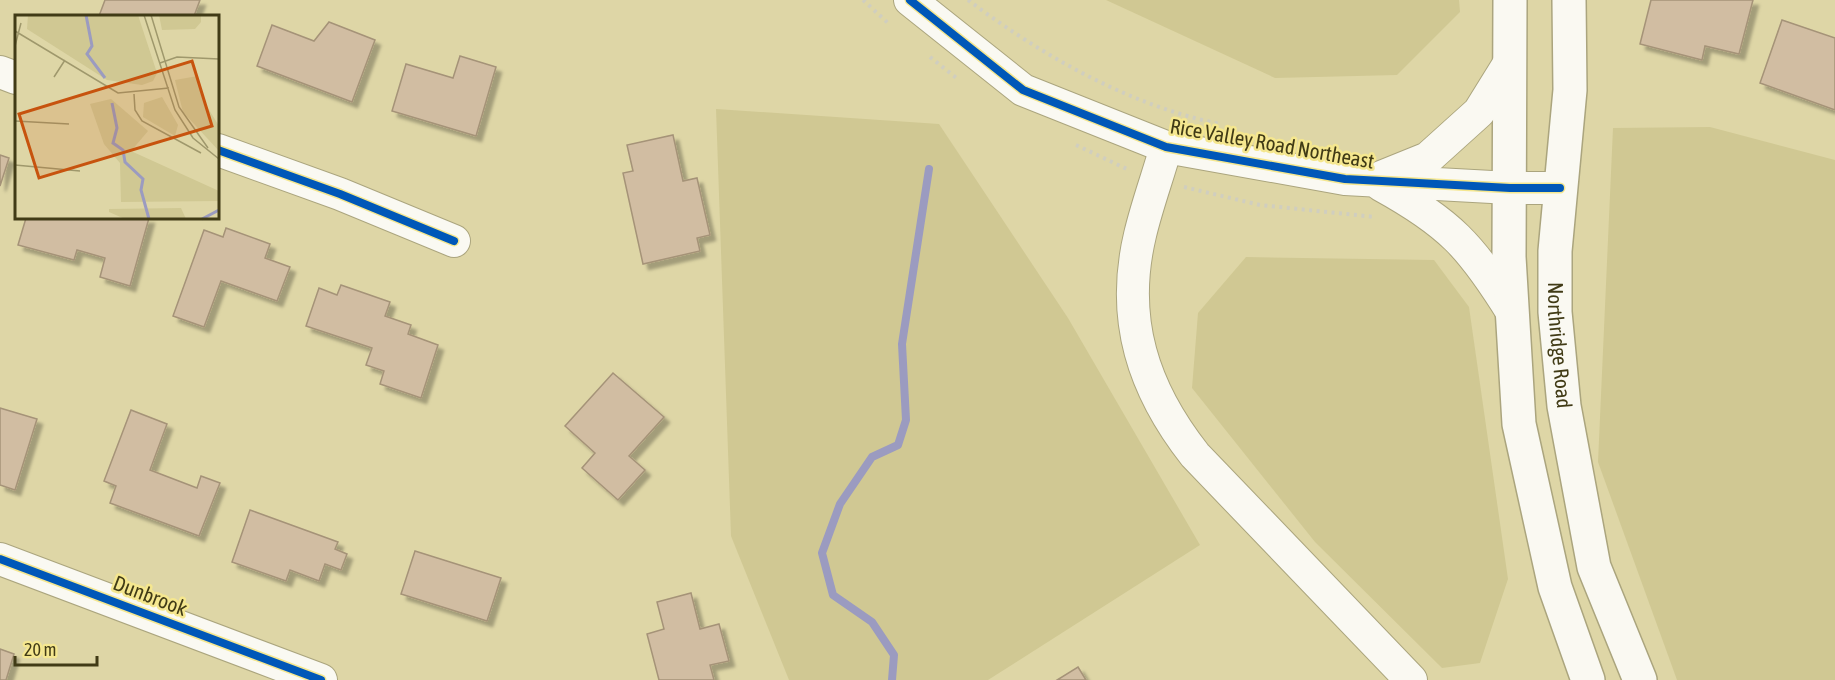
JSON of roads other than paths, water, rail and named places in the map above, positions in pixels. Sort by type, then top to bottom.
[{"type":"main road","points":[[1510,0],[1509,257],[1519,424],[1555,587],[1588,680]]},
{"type":"main road","name":"Northridge Road","points":[[1569,0],[1570,90],[1560,188],[1555,312],[1564,406],[1594,567],[1640,680]]},
{"type":"street","name":"Rice Valley Road Northeast","points":[[910,0],[1023,90],[1166,147],[1345,179],[1510,188],[1560,188]]},
{"type":"street","points":[[1372,180],[1428,158],[1479,112],[1510,62]]},
{"type":"street","points":[[0,72],[15,78]]},
{"type":"street","points":[[1166,147],[1140,236],[1133,304],[1136,337],[1144,369],[1174,429],[1195,455],[1411,680]]},
{"type":"street","points":[[219,150],[339,194],[454,241]]},
{"type":"street","points":[[1372,180],[1420,207],[1451,230],[1483,265],[1512,312]]},
{"type":"street","name":"Dunbrook","points":[[0,559],[321,680]]},
{"type":"waterway","points":[[892,680],[894,655],[872,622],[833,595],[822,553],[840,504],[872,457],[898,445],[906,420],[902,344],[929,169]]}]
